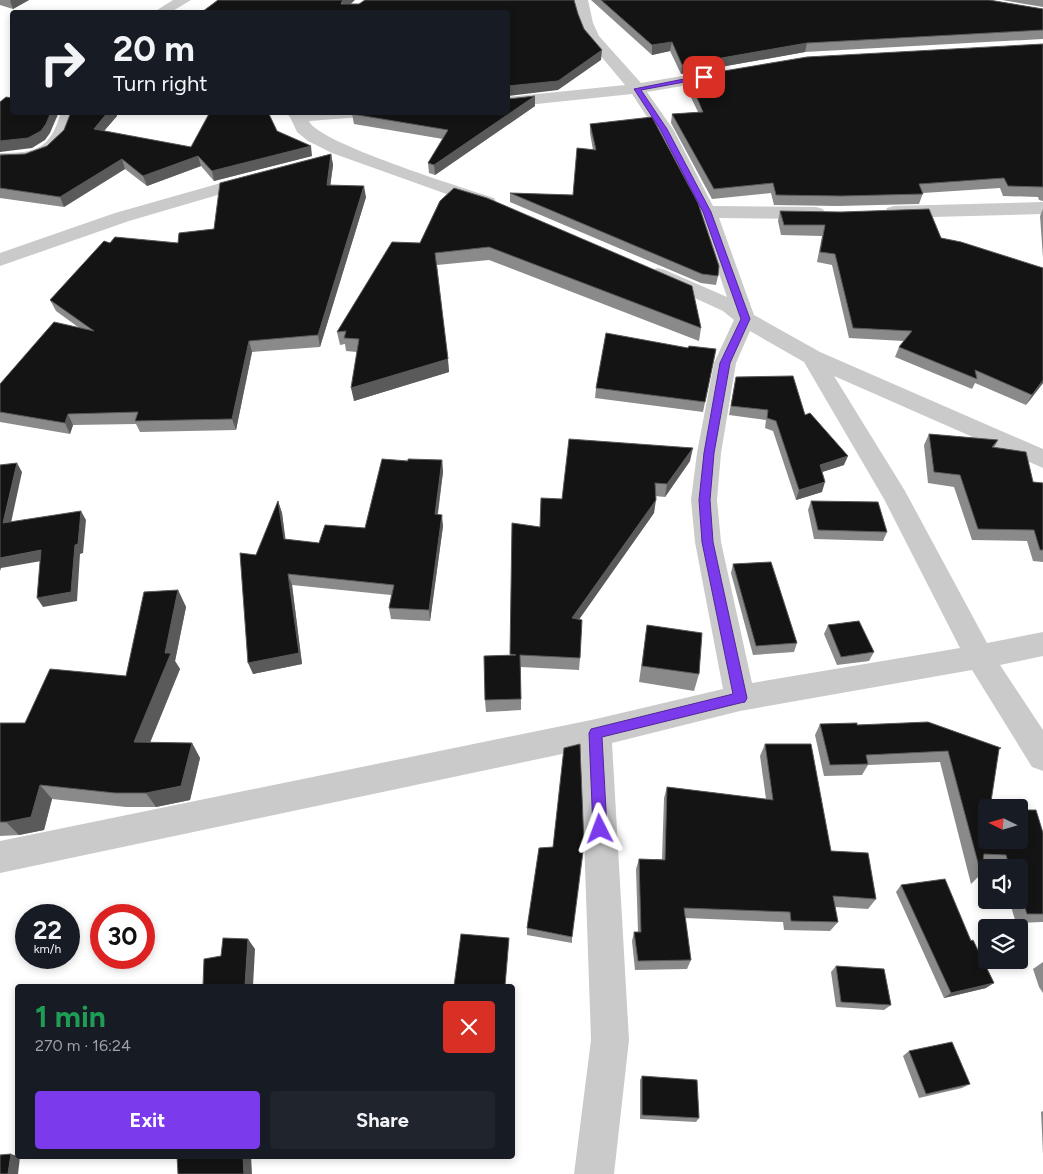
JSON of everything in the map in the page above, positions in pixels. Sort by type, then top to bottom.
[{"type":"street","points":[[165,10],[184,0]]},
{"type":"street","points":[[581,0],[586,23],[592,37],[637,89],[664,129],[707,212],[745,319],[725,363],[709,453],[704,500],[708,542],[740,698]]},
{"type":"street","points":[[510,102],[637,89],[738,72]]},
{"type":"street","points":[[0,158],[14,159],[38,155],[52,149],[60,141],[68,115]]},
{"type":"street","points":[[296,115],[303,128],[314,137],[350,153],[504,208]]},
{"type":"street","points":[[322,161],[350,153]]},
{"type":"street","points":[[0,260],[122,217],[210,190],[275,173]]},
{"type":"street","points":[[874,212],[1043,208]]},
{"type":"street","points":[[707,212],[838,214]]},
{"type":"street","points":[[641,267],[730,306],[745,319],[812,357],[1043,459]]},
{"type":"street","points":[[812,357],[896,498],[979,657],[1043,757]]},
{"type":"street","points":[[0,857],[596,733],[740,698],[979,657],[1043,644]]},
{"type":"street","points":[[594,1174],[610,1040],[596,733]]},
{"type":"building","points":[[218,0],[343,0],[341,4],[359,4],[365,0],[574,0],[584,29],[602,50],[558,81],[510,86],[510,10],[205,10]]},
{"type":"building","points":[[601,0],[989,0],[1043,9],[1043,30],[807,43],[682,65],[672,42],[652,45]]},
{"type":"building","points":[[1043,44],[1043,187],[1008,186],[1004,178],[919,184],[923,194],[776,195],[773,183],[714,189],[672,114],[703,112],[688,77],[807,57]]},
{"type":"building","points":[[535,96],[510,113],[510,99]]},
{"type":"building","points":[[6,97],[10,98],[10,115],[50,115],[41,131],[28,138],[0,141],[0,102]]},
{"type":"building","points":[[70,115],[106,115],[94,129],[191,147],[208,115],[269,115],[277,131],[311,146],[212,171],[198,156],[143,176],[122,159],[60,197],[0,188],[0,155],[25,154],[47,146],[64,130]]},
{"type":"building","points":[[358,115],[507,115],[434,165],[428,163],[448,130]]},
{"type":"building","points":[[652,117],[698,203],[719,266],[718,276],[702,274],[510,193],[573,195],[577,148],[596,150],[590,124]]},
{"type":"building","points":[[331,154],[327,185],[364,186],[318,335],[249,341],[232,419],[135,421],[138,412],[68,414],[65,423],[0,412],[0,384],[54,322],[94,331],[50,300],[104,241],[110,243],[115,237],[178,243],[179,233],[214,229],[220,183]]},
{"type":"building","points":[[454,188],[487,198],[692,286],[701,328],[489,247],[435,253],[448,359],[351,388],[359,339],[344,338],[346,331],[337,332],[392,242],[420,243],[440,201]]},
{"type":"building","points":[[929,209],[941,238],[961,242],[1043,268],[1043,380],[1032,395],[975,370],[977,379],[899,347],[912,331],[853,328],[835,254],[820,252],[825,225],[784,225],[780,211],[841,212]]},
{"type":"building","points":[[606,333],[688,348],[689,346],[716,349],[705,402],[596,388]]},
{"type":"building","points":[[793,376],[805,415],[810,413],[848,456],[820,465],[825,482],[799,490],[776,421],[767,418],[768,410],[731,406],[736,377]]},
{"type":"building","points":[[929,434],[998,440],[992,447],[1026,452],[1033,482],[1043,483],[1043,550],[1040,550],[1034,530],[978,529],[960,475],[934,472]]},
{"type":"building","points":[[569,439],[693,448],[667,484],[655,483],[656,500],[572,618],[582,620],[580,658],[520,655],[521,699],[485,700],[484,656],[516,655],[510,654],[512,523],[540,527],[541,498],[562,499]]},
{"type":"building","points":[[382,459],[408,461],[408,459],[442,460],[435,514],[442,515],[429,610],[389,608],[394,585],[288,574],[299,653],[248,663],[240,553],[256,555],[278,501],[284,539],[319,543],[325,525],[365,528]]},
{"type":"building","points":[[17,463],[3,523],[81,511],[78,544],[75,545],[71,592],[37,598],[41,550],[0,558],[0,465]]},
{"type":"building","points":[[811,501],[878,502],[887,532],[818,530]]},
{"type":"building","points":[[771,562],[797,643],[756,646],[733,564]]},
{"type":"building","points":[[178,590],[165,653],[171,653],[134,742],[192,743],[181,786],[146,793],[115,793],[40,785],[31,817],[0,822],[0,723],[25,723],[50,669],[126,676],[144,592]]},
{"type":"building","points":[[859,621],[874,652],[841,657],[828,625]]},
{"type":"building","points":[[647,625],[702,633],[699,674],[642,666]]},
{"type":"building","points":[[928,722],[1001,748],[999,749],[991,799],[978,799],[978,849],[1028,849],[1028,810],[1036,810],[1043,833],[1043,914],[1027,914],[1025,909],[1028,909],[1028,859],[1007,859],[1006,855],[984,854],[983,859],[978,859],[978,863],[948,751],[866,755],[868,764],[830,765],[820,724],[857,723],[857,725]]},
{"type":"building","points":[[580,744],[584,844],[572,937],[527,928],[539,848],[553,847],[564,748]]},
{"type":"building","points":[[765,744],[811,744],[831,851],[868,853],[876,899],[833,896],[838,922],[791,921],[790,912],[684,908],[691,960],[638,961],[634,932],[641,932],[639,859],[665,860],[667,787],[773,800]]},
{"type":"building","points":[[945,879],[971,941],[973,940],[978,950],[978,969],[987,969],[994,983],[951,993],[901,885]]},
{"type":"building","points":[[461,934],[509,938],[505,984],[454,984]]},
{"type":"building","points":[[223,938],[248,939],[245,984],[203,984],[204,959],[221,956]]},
{"type":"building","points":[[836,966],[884,969],[891,1005],[841,1002]]},
{"type":"building","points":[[952,1042],[970,1084],[926,1094],[909,1051]]},
{"type":"building","points":[[642,1076],[697,1080],[699,1118],[642,1115]]},
{"type":"building","points":[[11,1154],[8,1174],[0,1174],[0,1155]]},
{"type":"building","points":[[177,1159],[243,1159],[244,1174],[178,1174]]},
{"type":"route","points":[[600,829],[596,733],[740,698],[708,542],[704,500],[709,453],[725,363],[745,319],[707,212],[664,129],[637,89],[704,77]]}]
